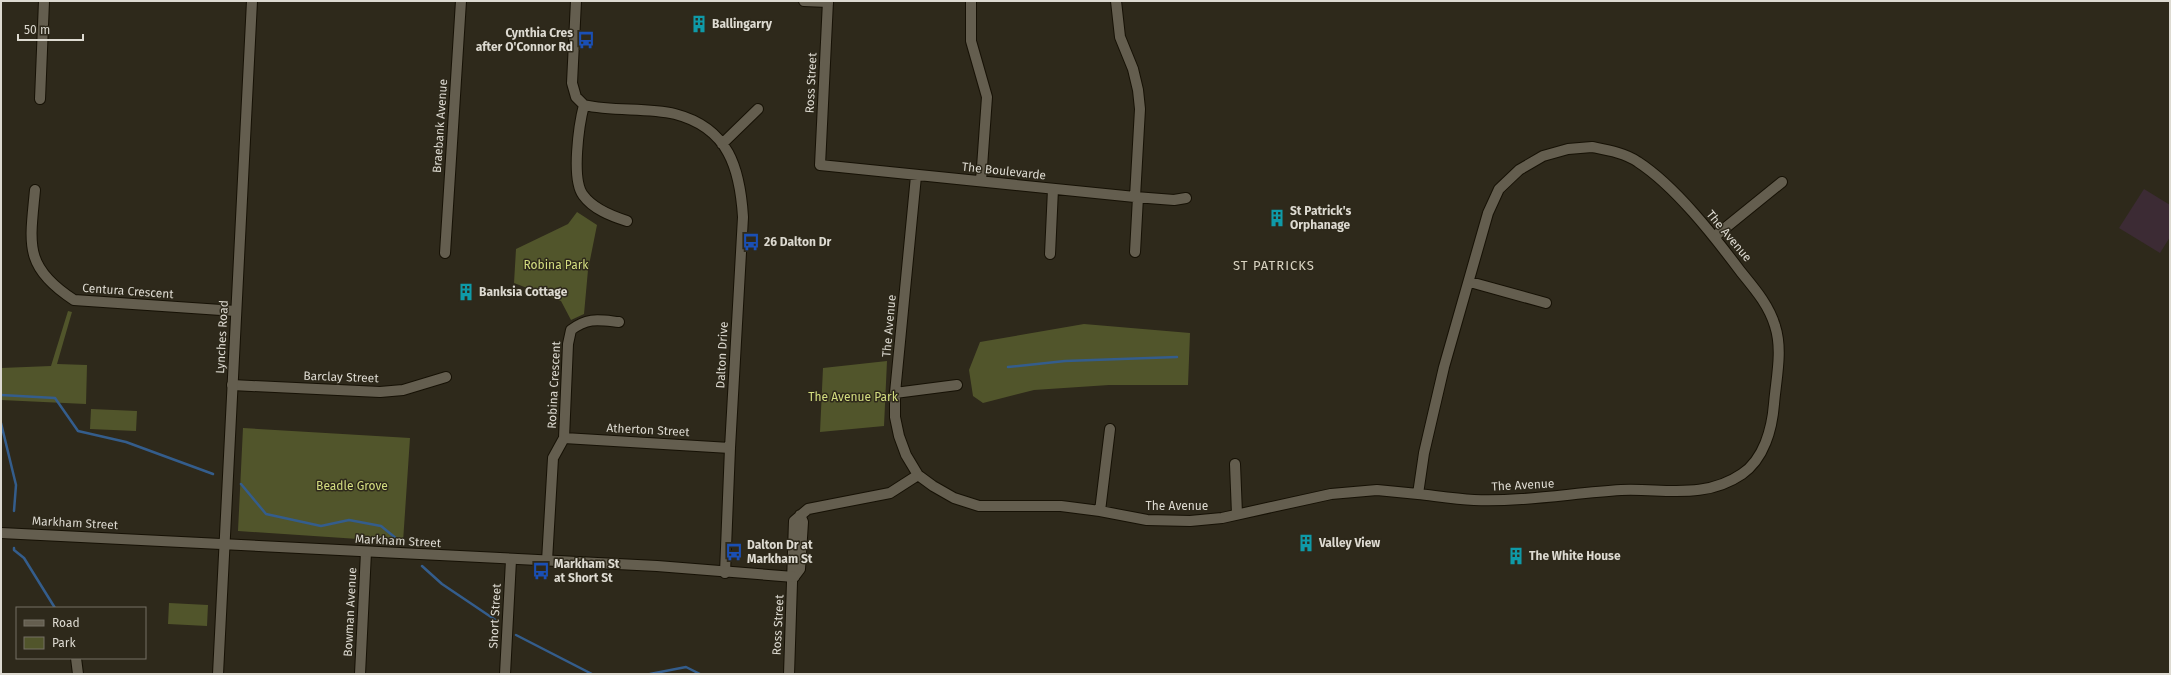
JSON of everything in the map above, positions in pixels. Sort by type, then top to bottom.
[{"type":"street","points":[[40,99],[44,1]]},
{"type":"street","name":"Lynches Road","points":[[218,674],[252,1]]},
{"type":"street","name":"Braebank Avenue","points":[[445,253],[461,1]]},
{"type":"street","points":[[576,1],[572,83],[576,97],[584,105],[580,126],[577,180],[582,194],[592,205],[627,221]]},
{"type":"street","points":[[804,1],[828,2]]},
{"type":"street","points":[[971,1],[971,41],[987,97],[981,181]]},
{"type":"street","points":[[1116,1],[1120,37],[1136,77],[1139,102],[1135,252]]},
{"type":"street","name":"Ross Street","points":[[820,165],[828,2]]},
{"type":"street","name":"Dalton Drive","points":[[584,105],[675,114],[700,124],[722,144],[733,160],[741,187],[743,217],[730,448],[725,573]]},
{"type":"street","points":[[722,144],[758,109]]},
{"type":"street","name":"The Avenue","points":[[916,176],[895,417],[899,436],[906,455],[918,475],[954,498],[979,506],[1061,506],[1100,511],[1147,520],[1190,521],[1237,514],[1281,503],[1331,494],[1377,490],[1474,500],[1525,499],[1623,490],[1687,493],[1718,486],[1743,474],[1761,453],[1772,419],[1778,344],[1775,326],[1765,303],[1714,237],[1658,176],[1637,160],[1616,152],[1592,147],[1568,149],[1543,156],[1519,170],[1499,189],[1488,213],[1470,282],[1444,367],[1424,453],[1418,494]]},
{"type":"street","name":"The Boulevarde","points":[[820,165],[916,176],[981,181],[1053,190],[1174,200],[1186,198]]},
{"type":"street","points":[[1714,237],[1782,182]]},
{"type":"street","name":"Centura Crescent","points":[[35,190],[31,235],[33,256],[40,270],[54,288],[74,300],[236,311]]},
{"type":"street","points":[[1050,254],[1053,190]]},
{"type":"street","points":[[1470,282],[1546,303]]},
{"type":"street","name":"Robina Crescent","points":[[547,561],[553,458],[564,438],[568,344],[571,330],[581,322],[592,320],[618,322]]},
{"type":"street","name":"Barclay Street","points":[[232,385],[380,392],[403,390],[446,377]]},
{"type":"street","points":[[896,392],[957,385]]},
{"type":"street","points":[[1100,511],[1110,429]]},
{"type":"street","name":"Atherton Street","points":[[564,438],[730,448]]},
{"type":"street","points":[[1235,464],[1237,514]]},
{"type":"street","name":"Ross Street","points":[[789,674],[794,577],[794,521],[802,513],[813,508],[890,493],[918,475]]},
{"type":"street","name":"Markham Street","points":[[1,533],[511,560],[657,566],[725,573],[794,577]]},
{"type":"street","name":"Bowman Avenue","points":[[360,674],[366,552]]},
{"type":"street","name":"Short Street","points":[[505,674],[511,560]]},
{"type":"street","points":[[76,659],[78,674]]},
{"type":"shaded area","points":[[2144,189],[2170,205],[2170,237],[2160,253],[2119,228]]},
{"type":"green space","name":"Robina Park","points":[[577,212],[597,225],[588,270],[584,314],[571,320],[561,301],[514,283],[516,249],[568,224]]},
{"type":"green space","points":[[68,311],[72,312],[57,364],[87,365],[86,404],[1,400],[1,368],[51,366]]},
{"type":"green space","points":[[1084,324],[1190,333],[1188,385],[1109,385],[1034,390],[983,403],[973,396],[969,370],[980,342]]},
{"type":"green space","name":"The Avenue Park","points":[[887,361],[884,426],[820,432],[823,368]]},
{"type":"green space","points":[[91,409],[137,411],[136,431],[90,429]]},
{"type":"green space","name":"Beadle Grove","points":[[243,428],[410,438],[403,542],[238,531]]},
{"type":"green space","points":[[169,603],[208,605],[207,626],[168,624]]},
{"type":"waterway","points":[[1008,367],[1065,361],[1177,357]]},
{"type":"waterway","points":[[1,395],[55,398],[78,431],[126,442],[213,474]]},
{"type":"waterway","points":[[1,423],[16,485],[14,511]]},
{"type":"waterway","points":[[241,484],[266,514],[321,526],[349,520],[381,526],[403,544]]},
{"type":"waterway","points":[[14,548],[14,550],[24,558],[54,607]]},
{"type":"waterway","points":[[422,566],[442,584],[497,621]]},
{"type":"waterway","points":[[516,635],[592,674]]},
{"type":"waterway","points":[[650,674],[686,667],[700,674]]},
{"type":"place","name":"Ballingarry","points":[[699,24]]},
{"type":"place","name":"Cynthia Cres after O'Connor Rd","points":[[586,40]]},
{"type":"place","name":"St Patrick's Orphanage","points":[[1277,218]]},
{"type":"place","name":"26 Dalton Dr","points":[[751,242]]},
{"type":"place","name":"Banksia Cottage","points":[[466,292]]},
{"type":"place","name":"Valley View","points":[[1306,543]]},
{"type":"place","name":"Dalton Dr at Markham St","points":[[734,552]]},
{"type":"place","name":"The White House","points":[[1516,556]]},
{"type":"place","name":"Markham St at Short St","points":[[541,571]]},
{"type":"district","name":"ST PATRICKS","points":[[1274,265]]}]
